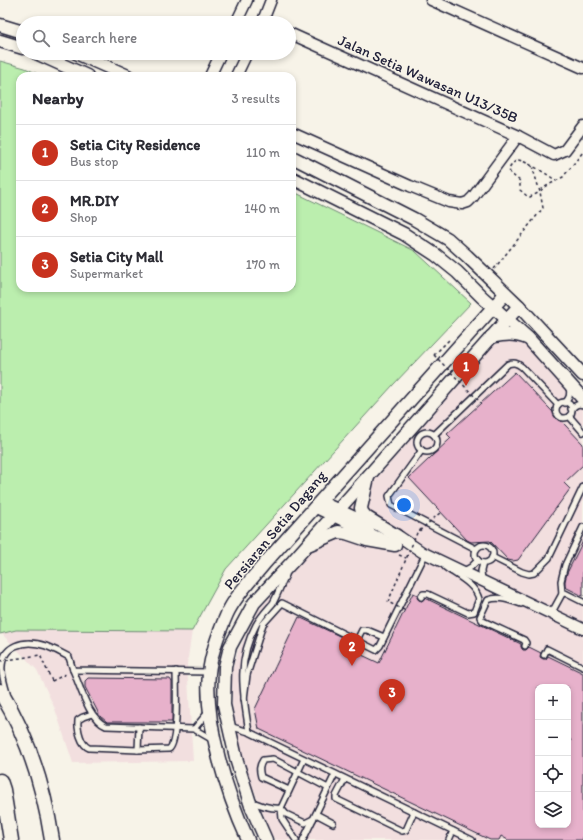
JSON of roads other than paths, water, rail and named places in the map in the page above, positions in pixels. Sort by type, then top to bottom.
[{"type":"main road","points":[[0,692],[12,711],[26,741],[37,772],[47,811],[52,840]]},
{"type":"main road","points":[[0,781],[3,790],[4,811],[11,840]]},
{"type":"street","points":[[239,16],[247,0]]},
{"type":"street","points":[[266,16],[271,0]]},
{"type":"street","points":[[431,0],[583,68]]},
{"type":"street","points":[[0,25],[16,30]]},
{"type":"street","name":"Jalan Setia Wawasan U13/35B","points":[[296,36],[518,136],[554,155],[565,150],[583,126]]},
{"type":"street","points":[[0,42],[16,46]]},
{"type":"street","points":[[52,60],[78,72]]},
{"type":"street","points":[[92,60],[119,72]]},
{"type":"street","points":[[212,72],[218,60]]},
{"type":"street","points":[[238,72],[244,60]]},
{"type":"street","points":[[296,135],[429,194],[449,202],[462,204],[468,202],[473,197],[518,136]]},
{"type":"street","points":[[296,159],[434,230],[448,239],[519,306],[583,375]]},
{"type":"street","points":[[296,180],[410,238],[436,255],[458,272],[493,307],[528,338],[583,399]]},
{"type":"street","name":"Persiaran Setia Dagang","points":[[248,840],[238,817],[221,765],[209,710],[209,672],[216,643],[228,613],[242,591],[265,563],[505,294]]},
{"type":"street","points":[[479,323],[483,311],[482,296]]},
{"type":"street","name":"Persiaran Setia Dagang","points":[[266,840],[249,801],[237,762],[224,705],[225,667],[230,647],[254,603],[336,513],[519,306]]},
{"type":"street","points":[[491,337],[505,334],[515,334],[528,338]]},
{"type":"street","points":[[368,476],[361,508],[362,512],[395,545]]},
{"type":"street","points":[[317,504],[395,545]]},
{"type":"street","points":[[307,545],[338,532],[346,532],[367,540],[424,552],[583,629]]},
{"type":"lane","points":[[434,435],[508,364],[513,362],[522,367],[558,405]]},
{"type":"lane","points":[[558,405],[565,403],[571,393],[565,379]]},
{"type":"lane","points":[[565,403],[569,405],[571,410]]},
{"type":"lane","points":[[558,405],[556,412],[559,416],[564,418],[569,416]]},
{"type":"lane","points":[[569,416],[571,410],[576,405],[583,405]]},
{"type":"lane","points":[[569,416],[583,432]]},
{"type":"lane","points":[[425,432],[432,433],[434,435],[437,440],[434,449],[428,452],[422,450],[418,445],[419,436],[425,432]]},
{"type":"lane","points":[[422,450],[389,496],[390,505],[476,549]]},
{"type":"lane","points":[[492,557],[522,572],[529,574],[534,573],[549,558],[583,488]]},
{"type":"lane","points":[[525,646],[526,643],[524,640],[480,620],[488,600],[505,599],[551,614],[562,594],[560,581],[565,565],[583,527]]},
{"type":"lane","points":[[463,571],[471,568],[480,561],[489,562],[493,551],[489,546],[480,545],[476,549],[475,555],[480,561],[482,580]]},
{"type":"lane","points":[[244,699],[247,675],[263,624],[282,603],[376,650],[380,646],[424,552],[467,583],[475,590],[479,599],[474,612],[468,613],[428,594],[423,594],[421,597]]},
{"type":"lane","points":[[249,732],[242,673],[248,642],[262,614],[273,602],[293,561]]},
{"type":"lane","points":[[562,594],[565,593],[583,601]]},
{"type":"lane","points":[[357,640],[362,630],[367,630],[384,637]]},
{"type":"lane","points":[[12,711],[2,670],[6,652],[11,647],[20,644],[45,646],[69,657],[92,714],[101,724],[106,726],[139,728],[194,729],[216,741]]},
{"type":"lane","points":[[544,655],[547,649],[583,666]]},
{"type":"lane","points":[[73,670],[209,672]]},
{"type":"lane","points":[[92,714],[83,716],[78,720],[77,726],[86,747],[169,750],[173,745],[176,729],[176,671]]},
{"type":"lane","points":[[194,729],[209,710]]},
{"type":"lane","points":[[229,726],[249,732],[453,831],[459,837],[472,840]]},
{"type":"lane","points":[[138,750],[139,728]]},
{"type":"lane","points":[[289,790],[262,777],[259,772],[260,765],[263,760],[272,759],[328,788]]},
{"type":"lane","points":[[296,840],[282,819],[281,808],[304,759]]},
{"type":"lane","points":[[303,840],[335,774]]},
{"type":"lane","points":[[345,779],[336,796],[336,799],[402,831],[406,830],[414,812]]},
{"type":"lane","points":[[249,801],[276,809],[281,808]]},
{"type":"lane","points":[[281,808],[286,814],[305,823],[314,816]]},
{"type":"lane","points":[[314,816],[333,823]]},
{"type":"lane","points":[[449,840],[453,831]]},
{"type":"place","name":"Setia City Residence","points":[[466,386]]},
{"type":"place","name":"MR.DIY","points":[[352,666]]},
{"type":"place","name":"Setia City Mall","points":[[392,712]]}]
